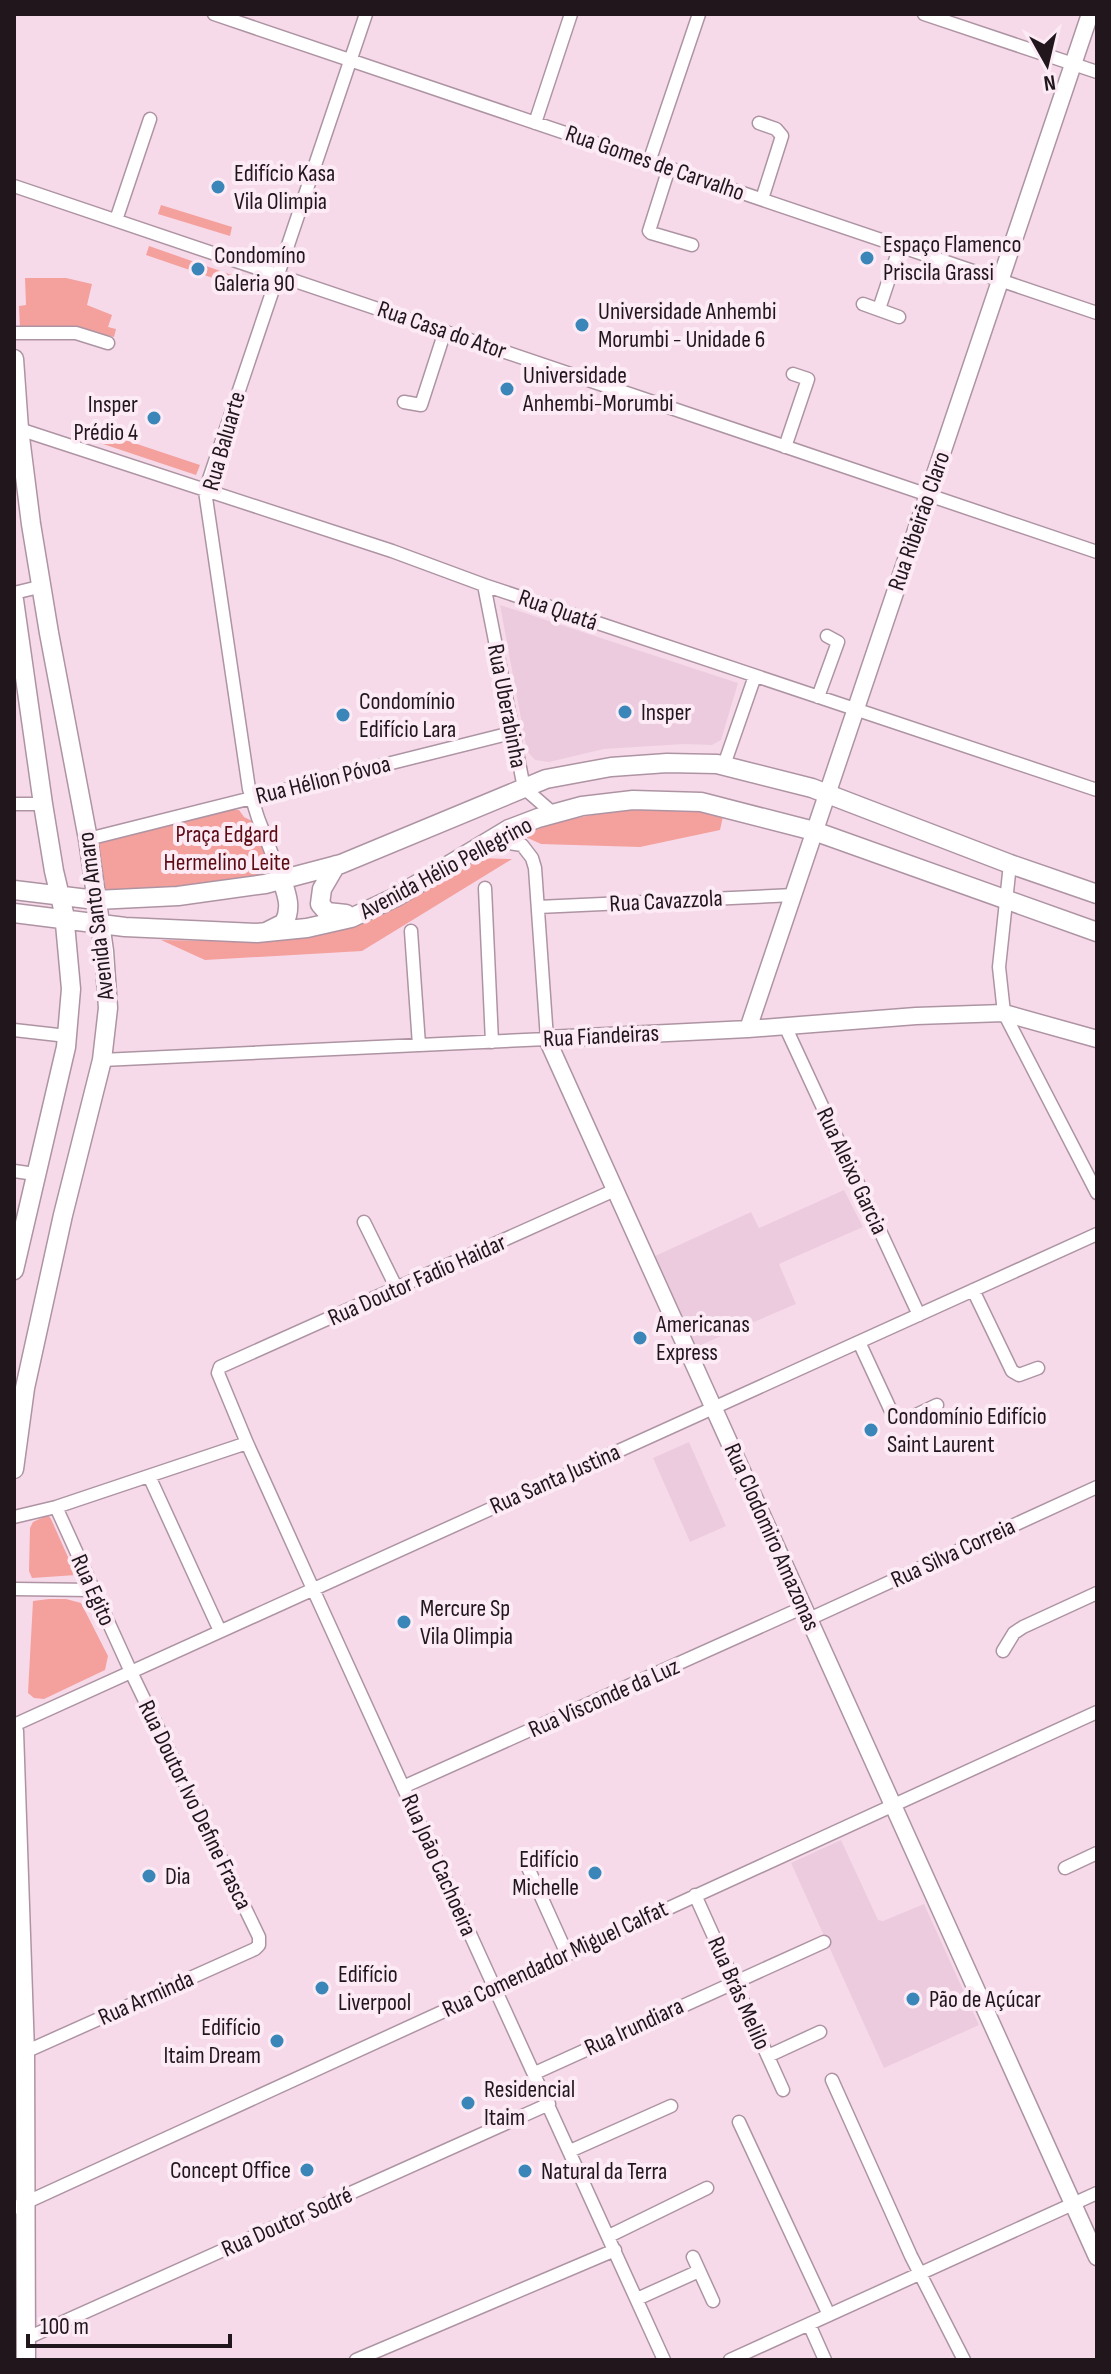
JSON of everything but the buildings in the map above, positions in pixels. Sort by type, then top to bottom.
[{"type":"main road","name":"Avenida Santo Amaro","points":[[14,359],[31,524],[88,839],[104,951],[108,1008],[102,1060],[63,1215],[25,1388],[14,1469]]},
{"type":"main road","name":"Avenida Santo Amaro","points":[[14,600],[43,804],[65,920],[71,989],[67,1036],[14,1270]]},
{"type":"main road","name":"Avenida Hélio Pellegrino","points":[[14,890],[96,900],[178,896],[282,880],[336,865],[546,779],[611,767],[667,763],[724,765],[812,788],[1097,894]]},
{"type":"main road","name":"Avenida Hélio Pellegrino","points":[[14,913],[125,927],[257,933],[307,928],[351,918],[396,897],[509,829],[582,806],[633,800],[701,802],[814,831],[1097,932]]},
{"type":"main road","points":[[336,865],[320,894],[320,904],[332,914],[362,912]]},
{"type":"main road","points":[[257,933],[278,927],[287,918],[289,906],[282,880]]},
{"type":"main road","points":[[14,1728],[25,2052],[20,2205],[26,2360]]},
{"type":"street","name":"Rua Gomes de Carvalho","points":[[214,14],[1097,313]]},
{"type":"street","name":"Rua Baluarte","points":[[282,880],[252,798],[205,491],[366,14]]},
{"type":"street","points":[[535,123],[571,14]]},
{"type":"street","points":[[649,162],[699,14]]},
{"type":"street","points":[[924,14],[1097,72]]},
{"type":"street","name":"Rua Ribeirão Claro","points":[[748,1029],[1090,14]]},
{"type":"street","points":[[116,220],[150,119]]},
{"type":"street","points":[[759,123],[776,129],[782,136],[762,199]]},
{"type":"street","points":[[669,168],[649,231],[692,245]]},
{"type":"street","name":"Rua Casa do Ator","points":[[14,186],[1097,552]]},
{"type":"street","points":[[879,309],[900,246]]},
{"type":"street","points":[[863,304],[899,317]]},
{"type":"street","points":[[404,402],[421,405],[445,331]]},
{"type":"street","points":[[14,333],[76,333],[108,343]]},
{"type":"street","points":[[785,447],[808,379],[793,374]]},
{"type":"street","name":"Rua Quatá","points":[[19,429],[392,551],[484,585],[1097,790]]},
{"type":"street","name":"Rua Uberabinha","points":[[484,585],[524,788],[554,814]]},
{"type":"street","points":[[14,593],[43,586]]},
{"type":"street","points":[[818,697],[838,642],[827,636]]},
{"type":"street","points":[[724,765],[755,676]]},
{"type":"street","name":"Rua Hélion Póvoa","points":[[88,839],[511,733]]},
{"type":"street","points":[[14,804],[43,804]]},
{"type":"street","name":"Rua Clodomiro Amazonas","points":[[477,847],[517,843],[527,849],[535,868],[547,1039],[1097,2257]]},
{"type":"street","points":[[1010,864],[999,967],[1004,1013],[1097,1193]]},
{"type":"street","points":[[485,888],[492,1042]]},
{"type":"street","name":"Rua Cavazzola","points":[[538,907],[794,895]]},
{"type":"street","points":[[411,931],[419,1045]]},
{"type":"street","name":"Rua Fiandeiras","points":[[102,1060],[748,1029],[916,1016],[1004,1013],[1097,1039]]},
{"type":"street","name":"Rua Aleixo Garcia","points":[[785,1026],[919,1315]]},
{"type":"street","points":[[14,1030],[67,1036]]},
{"type":"street","points":[[14,1171],[35,1174]]},
{"type":"street","name":"Rua Doutor Fadio Haidar","points":[[219,1369],[615,1190]]},
{"type":"street","points":[[364,1222],[397,1289]]},
{"type":"street","name":"Rua Santa Justina","points":[[14,1728],[220,1631],[1097,1234]]},
{"type":"street","points":[[973,1290],[1012,1371],[1019,1375],[1038,1368]]},
{"type":"street","points":[[859,1342],[896,1417],[914,1416],[937,1405]]},
{"type":"street","name":"Rua João Cachoeira","points":[[219,1369],[218,1375],[247,1443],[664,2360]]},
{"type":"street","points":[[14,1517],[56,1507],[247,1443]]},
{"type":"street","points":[[149,1476],[220,1631]]},
{"type":"street","name":"Rua Silva Correia","points":[[806,1613],[1097,1487]]},
{"type":"street","name":"Rua Egito","points":[[56,1507],[131,1672]]},
{"type":"street","points":[[14,1589],[93,1590]]},
{"type":"street","points":[[1003,1651],[1014,1633],[1023,1627],[1097,1593]]},
{"type":"street","name":"Rua Visconde da Luz","points":[[403,1787],[806,1613]]},
{"type":"street","name":"Rua Doutor Ivo Define Frasca","points":[[131,1672],[259,1937]]},
{"type":"street","name":"Rua Comendador Miguel Calfat","points":[[20,2205],[1097,1712]]},
{"type":"street","points":[[1065,1868],[1097,1853]]},
{"type":"street","points":[[525,1861],[567,1954]]},
{"type":"street","name":"Rua Brás Melilo","points":[[695,1895],[783,2090]]},
{"type":"street","name":"Rua Arminda","points":[[25,2052],[255,1949],[259,1945],[259,1937]]},
{"type":"street","name":"Rua Irundiara","points":[[535,2073],[824,1942]]},
{"type":"street","points":[[768,2056],[820,2032]]},
{"type":"street","points":[[832,2080],[911,2256],[964,2360]]},
{"type":"street","name":"Rua Doutor Sodré","points":[[25,2339],[549,2104]]},
{"type":"street","points":[[570,2151],[671,2106]]},
{"type":"street","points":[[739,2122],[829,2315]]},
{"type":"street","points":[[609,2236],[707,2188]]},
{"type":"street","points":[[730,2360],[1097,2193]]},
{"type":"street","points":[[356,2360],[615,2250]]},
{"type":"street","points":[[693,2257],[713,2301]]},
{"type":"street","points":[[637,2299],[699,2271]]},
{"type":"street","points":[[809,2324],[825,2360]]},
{"type":"shaded area","name":"Insper","points":[[500,605],[738,683],[721,740],[712,745],[604,749],[549,762],[535,760],[527,751]]},
{"type":"shaded area","points":[[844,1190],[863,1227],[779,1264],[796,1304],[696,1347],[655,1256],[751,1212],[759,1228]]},
{"type":"shaded area","points":[[689,1442],[726,1526],[690,1542],[653,1458]]},
{"type":"shaded area","points":[[841,1840],[878,1920],[883,1921],[924,1904],[979,2025],[884,2068],[791,1863]]},
{"type":"green space","points":[[161,205],[232,227],[230,236],[158,214]]},
{"type":"green space","points":[[149,246],[263,286],[260,294],[146,255]]},
{"type":"green space","points":[[25,278],[66,278],[92,284],[87,305],[112,315],[108,327],[116,329],[114,337],[74,327],[20,329],[19,306],[26,305]]},
{"type":"green space","points":[[86,427],[200,465],[196,475],[82,437]]},
{"type":"green space","points":[[638,806],[724,812],[720,830],[640,847],[541,844],[519,834],[541,825]]},
{"type":"green space","name":"Praça Edgard Hermelino Leite","points":[[239,810],[252,821],[274,873],[251,879],[156,891],[104,890],[99,851],[95,846],[105,834],[128,835]]},
{"type":"green space","points":[[478,858],[512,859],[362,951],[205,960],[161,940],[270,942],[341,929]]},
{"type":"green space","points":[[48,1515],[76,1575],[32,1578],[29,1571],[30,1528],[33,1522]]},
{"type":"green space","points":[[49,1599],[81,1603],[108,1656],[105,1670],[44,1699],[34,1698],[28,1693],[33,1601]]},
{"type":"place","name":"Edifício Kasa Vila Olimpia","points":[[218,187]]},
{"type":"place","name":"Espaço Flamenco Priscila Grassi","points":[[867,258]]},
{"type":"place","name":"Condomíno Galeria 90","points":[[198,269]]},
{"type":"place","name":"Universidade Anhembi Morumbi - Unidade 6","points":[[582,325]]},
{"type":"place","name":"Universidade Anhembi-Morumbi","points":[[507,389]]},
{"type":"place","name":"Insper Prédio 4","points":[[154,418]]},
{"type":"place","name":"Insper","points":[[625,712]]},
{"type":"place","name":"Condomínio Edifício Lara","points":[[343,715]]},
{"type":"place","name":"Americanas Express","points":[[640,1338]]},
{"type":"place","name":"Condomínio Edifício Saint Laurent","points":[[871,1430]]},
{"type":"place","name":"Mercure Sp Vila Olimpia","points":[[404,1622]]},
{"type":"place","name":"Edifício Michelle","points":[[595,1873]]},
{"type":"place","name":"Dia","points":[[149,1876]]},
{"type":"place","name":"Edifício Liverpool","points":[[322,1988]]},
{"type":"place","name":"Pão de Açúcar","points":[[913,1999]]},
{"type":"place","name":"Edifício Itaim Dream","points":[[277,2041]]},
{"type":"place","name":"Residencial Itaim","points":[[468,2103]]},
{"type":"place","name":"Concept Office","points":[[307,2170]]},
{"type":"place","name":"Natural da Terra","points":[[525,2171]]}]
